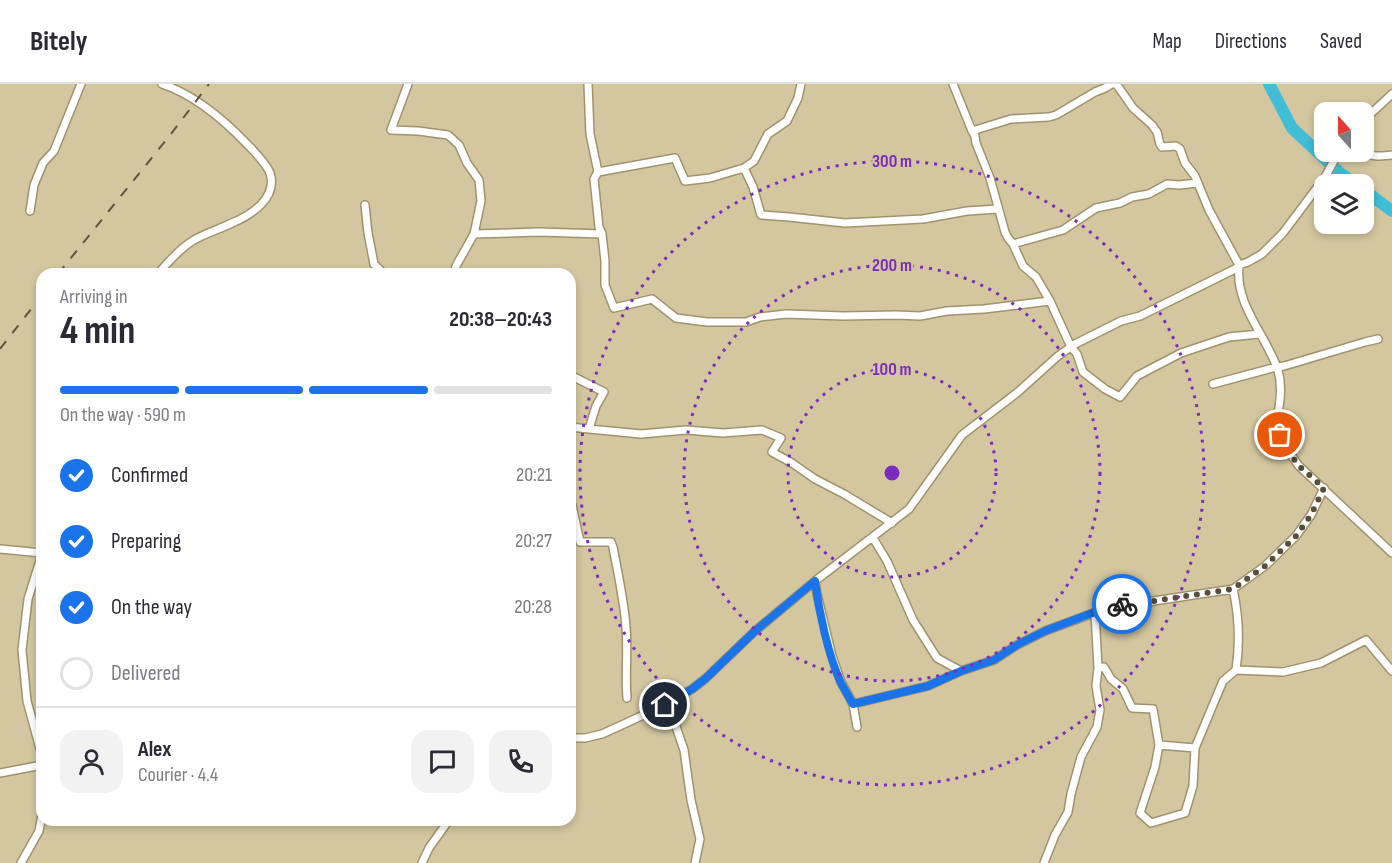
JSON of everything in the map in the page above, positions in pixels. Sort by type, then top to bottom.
[{"type":"street","points":[[30,211],[34,185],[40,170],[54,151],[81,84]]},
{"type":"street","points":[[162,84],[173,87],[196,100],[222,121],[262,161],[269,172],[271,183],[263,204],[234,223],[194,240],[164,268]]},
{"type":"street","points":[[408,84],[391,130],[448,135],[459,145],[467,163],[479,180],[481,201],[474,234],[456,268]]},
{"type":"street","points":[[588,84],[590,134],[598,172],[594,179],[605,261],[605,285],[614,308],[652,299],[676,318],[707,322],[746,322],[760,317],[786,314],[920,316],[947,311],[1050,301]]},
{"type":"street","points":[[598,172],[675,158],[686,181],[710,178],[744,168],[754,161],[768,134],[787,121],[798,98],[801,84]]},
{"type":"street","points":[[953,84],[975,136],[1008,238],[1023,266],[1036,277],[1050,301],[1071,347],[1077,354],[1083,372],[1120,397],[1137,376],[1181,353],[1229,338],[1259,334]]},
{"type":"street","points":[[972,131],[1011,119],[1056,115],[1095,92],[1113,84],[1117,85],[1133,108],[1152,125],[1162,147],[1176,146],[1180,149],[1185,163],[1198,183],[1209,210],[1239,266],[1238,279],[1242,294],[1276,367],[1280,382],[1277,428],[1291,455],[1299,466],[1392,553]]},
{"type":"street","points":[[1374,111],[1392,94]]},
{"type":"street","points":[[1374,156],[1392,155]]},
{"type":"street","points":[[576,738],[602,734],[665,705],[692,689],[755,631],[815,581],[909,509],[962,435],[1018,392],[1058,356],[1121,321],[1140,316],[1262,254],[1283,233],[1325,177],[1332,162]]},
{"type":"street","points":[[744,168],[753,188],[760,216],[845,224],[923,219],[967,211],[998,209]]},
{"type":"street","points":[[1013,244],[1063,230],[1096,208],[1120,204],[1132,197],[1149,194],[1167,184],[1198,183]]},
{"type":"street","points":[[365,205],[374,264],[378,268]]},
{"type":"street","points":[[474,234],[539,232],[602,234]]},
{"type":"street","points":[[1213,384],[1378,339]]},
{"type":"street","points":[[576,378],[604,392],[596,406],[589,429]]},
{"type":"street","points":[[576,428],[641,434],[686,430],[723,432],[762,430],[781,438],[772,452],[892,523]]},
{"type":"street","points":[[853,704],[928,686],[961,671],[994,660],[1045,631],[1118,604],[1134,604],[1233,589],[1265,566],[1296,536],[1311,515],[1324,488]]},
{"type":"street","points":[[576,524],[580,542],[611,542],[613,547],[627,630],[625,678],[627,698]]},
{"type":"street","points":[[873,538],[887,561],[913,621],[937,658],[961,671]]},
{"type":"street","points":[[0,549],[36,553]]},
{"type":"street","points":[[36,573],[28,599],[22,650],[27,700],[36,730]]},
{"type":"street","points":[[815,581],[832,656],[841,682],[853,704],[857,727]]},
{"type":"street","points":[[1098,668],[1104,667],[1111,679],[1123,689],[1132,708],[1153,709],[1159,745],[1155,767],[1140,813],[1151,823],[1185,813],[1193,786],[1195,748],[1223,681],[1236,670],[1239,652],[1238,612],[1233,589]]},
{"type":"street","points":[[1044,863],[1054,835],[1068,812],[1081,757],[1097,727],[1100,710],[1096,686],[1098,668],[1095,612]]},
{"type":"street","points":[[1236,670],[1282,672],[1292,670],[1321,663],[1366,640],[1392,671]]},
{"type":"street","points":[[665,705],[674,721],[684,750],[691,800],[700,839],[695,863]]},
{"type":"street","points":[[1159,745],[1195,748]]},
{"type":"street","points":[[0,773],[36,766]]},
{"type":"street","points":[[21,863],[40,826]]},
{"type":"street","points":[[422,863],[429,848],[446,826]]},
{"type":"waterway","points":[[1269,84],[1292,128],[1341,174]]},
{"type":"waterway","points":[[1374,198],[1392,211]]},
{"type":"railway","points":[[63,268],[209,84]]},
{"type":"railway","points":[[0,349],[36,303]]},
{"type":"way so far","points":[[1122,604],[1233,589],[1265,566],[1296,536],[1311,515],[1324,488],[1299,466],[1280,435]]},
{"type":"route","points":[[665,705],[705,679],[755,631],[815,581],[832,656],[841,682],[853,704],[928,686],[961,671],[994,660],[1045,631],[1122,604]]}]
